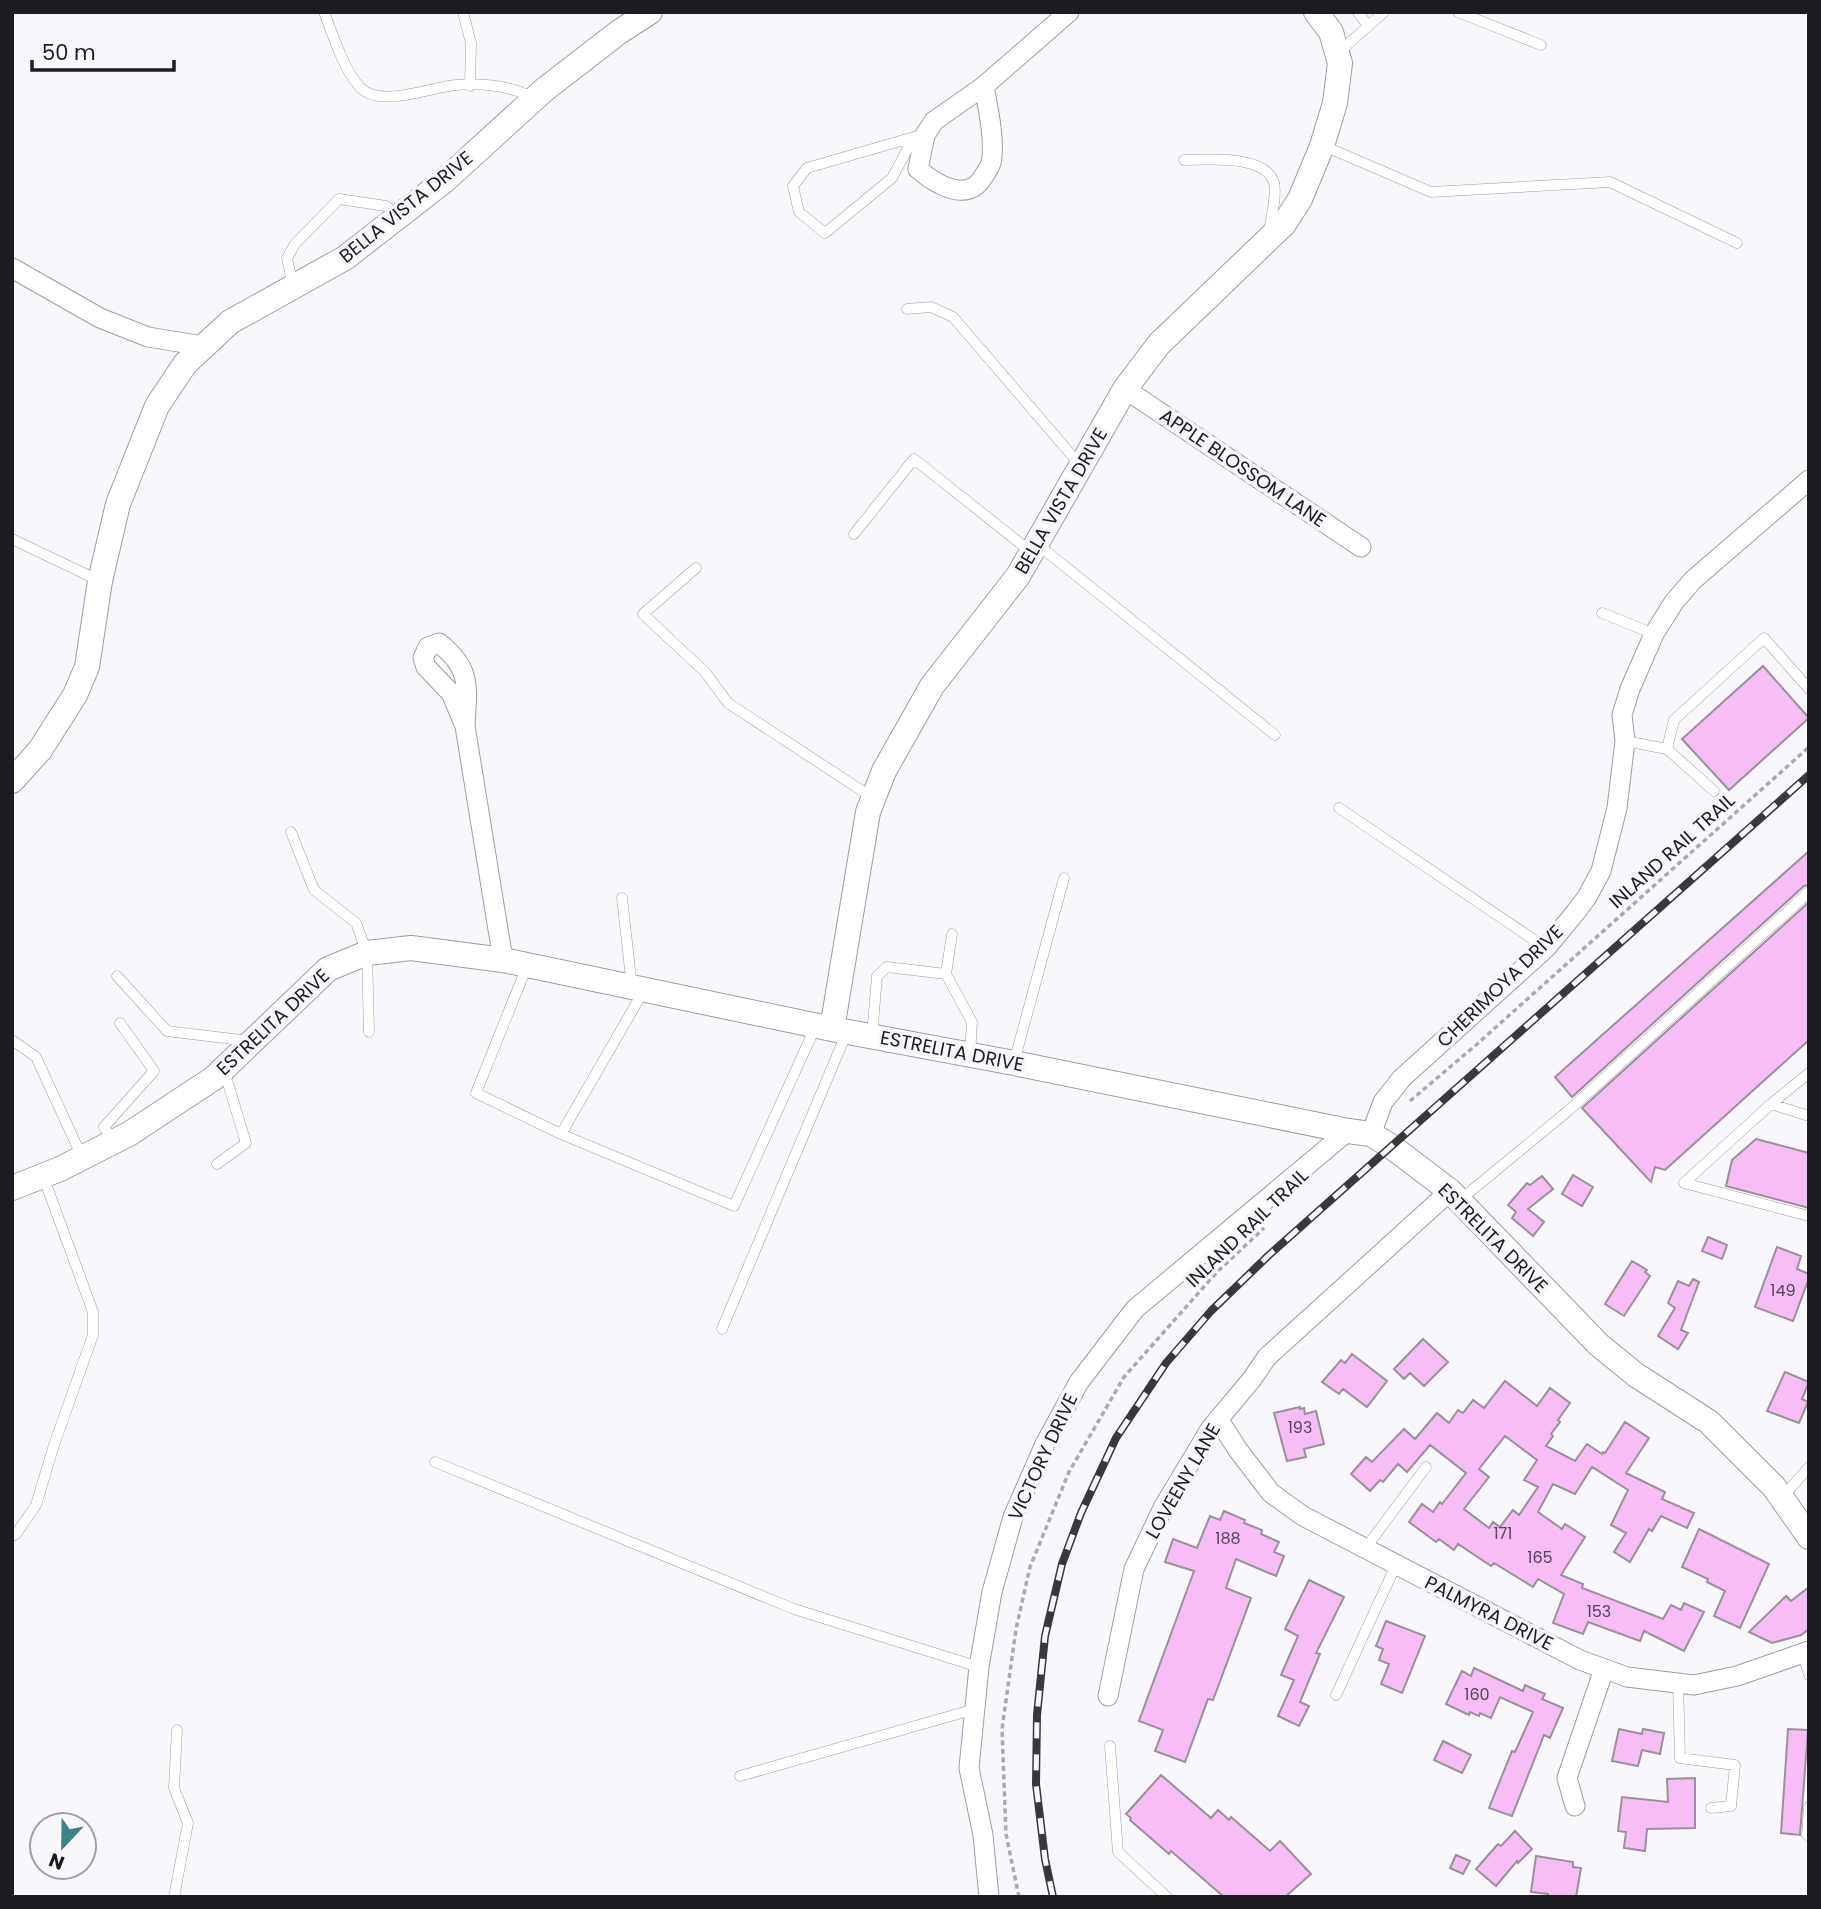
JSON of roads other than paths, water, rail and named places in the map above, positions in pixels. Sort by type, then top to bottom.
[{"type":"street","name":"BELLA VISTA DRIVE","points":[[12,781],[40,750],[75,695],[87,667],[100,581],[118,505],[158,406],[185,364],[230,323],[345,258],[444,181],[534,99],[619,32],[650,12]]},
{"type":"street","points":[[984,86],[992,141],[992,161],[980,184],[964,191],[930,180],[918,169],[919,136],[934,121],[984,86],[1069,12]]},
{"type":"street","name":"BELLA VISTA DRIVE","points":[[842,1031],[868,812],[884,771],[932,686],[1017,576],[1125,389],[1159,344],[1284,224],[1300,199],[1322,146],[1335,103],[1340,63],[1331,33],[1317,12]]},
{"type":"street","points":[[12,268],[100,317],[148,337],[203,346]]},
{"type":"street","name":"APPLE BLOSSOM LANE","points":[[1125,389],[1361,547]]},
{"type":"street","name":"CHERIMOYA DRIVE","points":[[1359,1132],[1402,1078],[1546,948],[1576,913],[1601,872],[1618,808],[1625,741],[1622,715],[1630,688],[1654,634],[1674,602],[1693,580],[1809,481]]},
{"type":"street","points":[[466,726],[515,963]]},
{"type":"street","name":"ESTRELITA DRIVE","points":[[12,1188],[129,1134],[214,1078],[328,968],[367,953],[411,948],[515,963],[842,1031],[1359,1132],[1392,1147],[1455,1195],[1599,1345],[1636,1375],[1709,1422],[1774,1487],[1809,1537]]},
{"type":"street","name":"VICTORY DRIVE","points":[[989,1897],[983,1835],[969,1768],[979,1667],[992,1592],[1013,1517],[1045,1444],[1079,1382],[1135,1309],[1359,1132]]},
{"type":"street","name":"LOVEENY LANE","points":[[1108,1696],[1134,1569],[1163,1508],[1211,1428],[1267,1357],[1455,1195]]},
{"type":"street","name":"PALMYRA DRIVE","points":[[1218,1419],[1271,1493],[1303,1516],[1580,1660],[1628,1677],[1694,1685],[1737,1676],[1806,1652]]},
{"type":"street","points":[[1575,1806],[1567,1778],[1604,1669]]},
{"type":"lane","points":[[324,12],[358,86],[370,95],[398,97],[455,85],[522,91],[534,99]]},
{"type":"lane","points":[[463,12],[471,43],[470,86]]},
{"type":"lane","points":[[1358,12],[1368,26]]},
{"type":"lane","points":[[1337,54],[1384,12]]},
{"type":"lane","points":[[1458,12],[1541,45]]},
{"type":"lane","points":[[919,136],[892,178],[825,233],[799,212],[793,186],[807,168],[919,136]]},
{"type":"lane","points":[[1322,146],[1432,192],[1610,181],[1737,243]]},
{"type":"lane","points":[[1184,160],[1250,162],[1264,170],[1271,177],[1275,192],[1268,239]]},
{"type":"lane","points":[[293,287],[287,258],[295,244],[339,198],[386,206],[400,216]]},
{"type":"lane","points":[[907,309],[931,307],[953,317],[1082,467]]},
{"type":"lane","points":[[854,534],[914,460],[1034,548],[1275,735]]},
{"type":"lane","points":[[12,540],[100,581]]},
{"type":"lane","points":[[696,568],[643,614],[705,673],[728,703],[873,799]]},
{"type":"lane","points":[[1602,613],[1654,634]]},
{"type":"lane","points":[[1667,749],[1674,720],[1764,638],[1809,689]]},
{"type":"lane","points":[[1625,741],[1667,749],[1714,791]]},
{"type":"lane","points":[[1339,808],[1546,948]]},
{"type":"lane","points":[[291,832],[314,890],[356,923],[367,953],[369,1032]]},
{"type":"lane","points":[[1014,1063],[1064,878]]},
{"type":"lane","points":[[1455,1195],[1568,1111],[1809,892]]},
{"type":"lane","points":[[561,1134],[638,988],[622,898]]},
{"type":"lane","points":[[951,934],[946,974],[972,1022],[970,1055]]},
{"type":"lane","points":[[515,963],[476,1093],[561,1134],[734,1206],[877,976],[887,967],[946,974]]},
{"type":"lane","points":[[117,975],[167,1031],[253,1041]]},
{"type":"lane","points":[[113,1142],[104,1127],[155,1071],[120,1023]]},
{"type":"lane","points":[[722,1329],[842,1031]]},
{"type":"lane","points":[[12,1040],[36,1057],[83,1157]]},
{"type":"lane","points":[[217,1164],[246,1143],[223,1069]]},
{"type":"lane","points":[[1809,1073],[1684,1183],[1809,1216]]},
{"type":"lane","points":[[1771,1104],[1809,1116]]},
{"type":"lane","points":[[12,1535],[16,1534],[36,1505],[93,1335],[93,1312],[43,1176]]},
{"type":"lane","points":[[435,1462],[794,1609],[979,1667]]},
{"type":"lane","points":[[1365,1549],[1426,1467]]},
{"type":"lane","points":[[1782,1498],[1809,1467]]},
{"type":"lane","points":[[1336,1695],[1396,1565]]},
{"type":"lane","points":[[1806,1652],[1809,1675]]},
{"type":"lane","points":[[1678,1683],[1680,1758],[1735,1765],[1731,1806],[1711,1808]]},
{"type":"lane","points":[[740,1776],[975,1709]]},
{"type":"lane","points":[[174,1897],[188,1822],[174,1788],[177,1730]]},
{"type":"lane","points":[[1110,1746],[1118,1852],[1167,1897]]},
{"type":"lane","points":[[1807,1835],[1809,1807]]},
{"type":"railway","points":[[1053,1897],[1045,1859],[1036,1784],[1037,1715],[1045,1636],[1062,1564],[1081,1513],[1116,1438],[1166,1363],[1211,1311],[1269,1255],[1809,775]]}]
